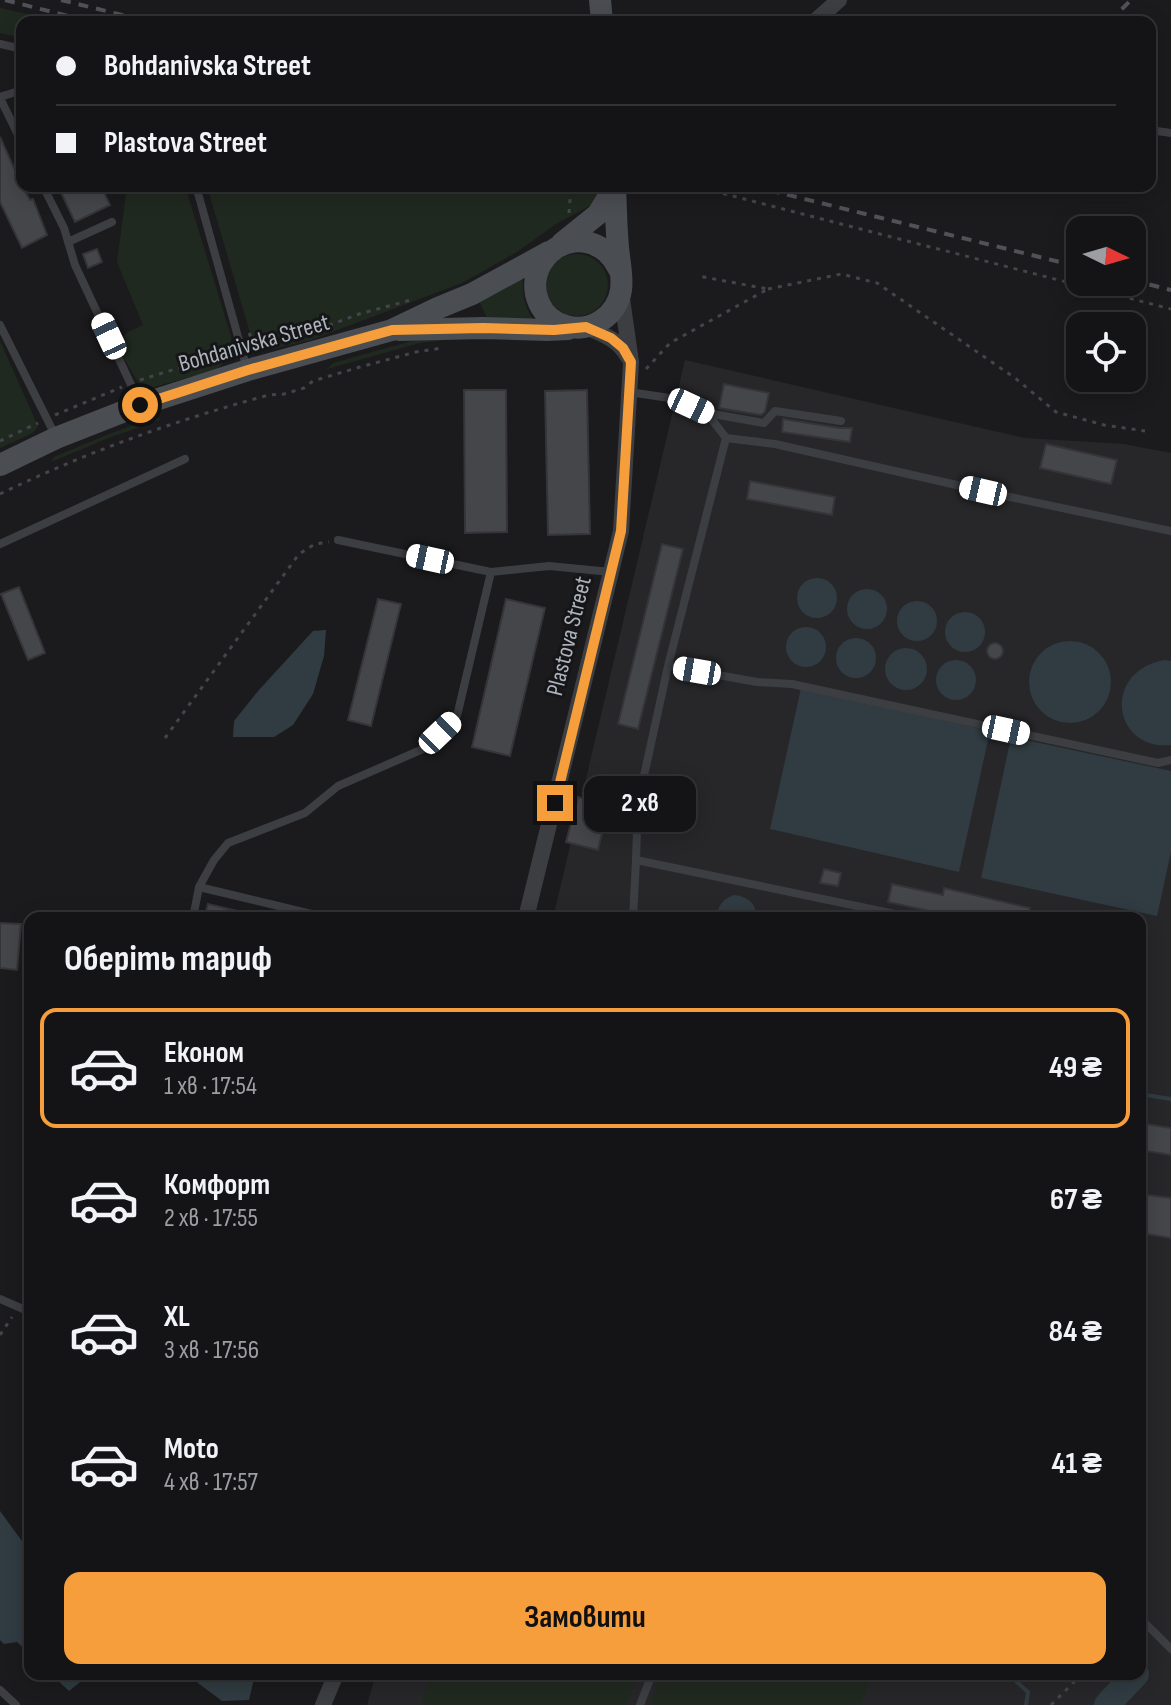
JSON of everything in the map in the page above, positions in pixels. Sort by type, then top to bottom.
[{"type":"main road","name":"Plastova Street","points":[[552,250],[598,214],[611,192]]},
{"type":"main road","name":"Plastova Street","points":[[615,192],[621,280]]},
{"type":"main road","points":[[574,241],[593,244],[609,255],[621,280],[619,298],[610,314],[603,320],[582,327],[569,327],[553,320],[541,308],[535,283],[543,259],[552,250],[574,241]]},
{"type":"main road","name":"Bohdanivska Street","points":[[0,465],[56,438],[140,405],[248,370],[392,330],[472,294],[552,250]]},
{"type":"main road","name":"Bohdanivska Street","points":[[392,330],[554,330],[582,327]]},
{"type":"street","points":[[821,16],[839,0]]},
{"type":"street","name":"Plastova Street","points":[[527,912],[621,531],[629,392],[636,368],[621,280]]},
{"type":"street","points":[[582,327],[611,338],[623,348],[636,368]]},
{"type":"street","points":[[323,1705],[333,1680]]},
{"type":"lane","points":[[0,98],[16,130]]},
{"type":"lane","points":[[0,125],[11,120]]},
{"type":"lane","points":[[46,192],[64,228],[75,265],[140,405]]},
{"type":"lane","points":[[198,192],[248,370]]},
{"type":"lane","points":[[68,242],[112,222]]},
{"type":"lane","points":[[0,325],[56,438]]},
{"type":"lane","points":[[629,392],[676,399],[707,413],[764,423],[775,411],[841,421]]},
{"type":"lane","points":[[707,413],[726,438],[775,444],[1171,531]]},
{"type":"lane","points":[[633,912],[638,803],[668,666],[726,438]]},
{"type":"lane","points":[[0,544],[185,459]]},
{"type":"lane","points":[[338,540],[491,572],[549,566],[611,572]]},
{"type":"lane","points":[[194,912],[199,887],[228,843],[305,813],[338,786],[423,749],[457,716],[491,572]]},
{"type":"lane","points":[[668,666],[757,682],[792,684],[1158,763],[1171,760]]},
{"type":"lane","points":[[636,860],[885,912]]},
{"type":"lane","points":[[199,887],[303,912]]},
{"type":"lane","points":[[0,1299],[24,1310]]},
{"type":"lane","points":[[1146,1624],[1171,1649]]},
{"type":"lane","points":[[640,1705],[650,1680]]},
{"type":"lane","points":[[0,1690],[16,1705]]},
{"type":"path","points":[[569,216],[571,192]]},
{"type":"path","points":[[717,192],[1171,309]]},
{"type":"path","points":[[636,368],[670,343],[768,289],[841,274],[877,283],[1015,378],[1056,412],[1104,425],[1145,431]]},
{"type":"path","points":[[698,276],[768,289]]},
{"type":"path","points":[[249,333],[255,345],[317,330],[359,314],[411,300]]},
{"type":"path","points":[[0,494],[98,449],[166,425],[269,395],[284,394],[304,388],[313,381],[374,363],[451,347]]},
{"type":"path","points":[[165,738],[299,554],[315,544],[338,540]]},
{"type":"path","points":[[0,1335],[18,1307]]},
{"type":"path","points":[[1051,1705],[1076,1680]]},
{"type":"shaded area","points":[[0,8],[35,16],[16,16],[16,37],[0,33]]},
{"type":"shaded area","points":[[126,192],[187,192],[231,336],[231,347],[223,363],[215,370],[143,390],[115,344],[128,332],[143,325],[117,262]]},
{"type":"shaded area","points":[[209,192],[598,192],[597,202],[462,283],[311,340],[272,349],[259,350],[248,326]]},
{"type":"shaded area","points":[[577,254],[599,263],[608,285],[599,307],[577,316],[555,307],[546,285],[555,263]]},
{"type":"shaded area","points":[[523,273],[524,298],[533,319],[488,320],[479,301]]},
{"type":"shaded area","points":[[469,337],[420,343],[327,369],[333,363],[422,338]]},
{"type":"shaded area","points":[[0,341],[38,426],[33,433],[0,448]]},
{"type":"shaded area","points":[[685,360],[1025,438],[1124,444],[1171,453],[1171,1705],[367,1705],[374,1680],[1146,1680],[1146,912],[554,912]]},
{"type":"shaded area","points":[[158,416],[159,420],[51,462],[54,457]]},
{"type":"shaded area","points":[[817,578],[831,584],[837,598],[831,612],[817,618],[803,612],[797,598],[803,584]]},
{"type":"shaded area","points":[[867,589],[881,595],[887,609],[881,623],[867,629],[853,623],[847,609],[853,595]]},
{"type":"shaded area","points":[[917,601],[931,607],[937,621],[931,635],[917,641],[903,635],[897,621],[903,607]]},
{"type":"shaded area","points":[[965,612],[979,618],[985,632],[979,646],[965,652],[951,646],[945,632],[951,618]]},
{"type":"shaded area","points":[[806,627],[820,633],[826,647],[820,661],[806,667],[792,661],[786,647],[792,633]]},
{"type":"shaded area","points":[[326,630],[324,656],[313,694],[293,725],[274,737],[233,737],[234,721],[258,691],[313,631]]},
{"type":"shaded area","points":[[856,638],[870,644],[876,658],[870,672],[856,678],[842,672],[836,658],[842,644]]},
{"type":"shaded area","points":[[1070,641],[1086,644],[1099,653],[1108,666],[1111,682],[1108,698],[1099,711],[1086,720],[1070,723],[1054,720],[1041,711],[1032,698],[1029,682],[1032,666],[1041,653],[1054,644]]},
{"type":"shaded area","points":[[906,648],[920,655],[927,669],[920,683],[906,690],[892,683],[885,669],[892,655]]},
{"type":"shaded area","points":[[956,660],[970,666],[976,680],[970,694],[956,700],[942,694],[936,680],[942,666]]},
{"type":"shaded area","points":[[1164,660],[1171,661],[1171,745],[1151,744],[1137,736],[1127,724],[1122,709],[1123,694],[1130,679],[1144,667]]},
{"type":"shaded area","points":[[801,688],[990,731],[959,872],[770,829]]},
{"type":"shaded area","points":[[1011,737],[1171,771],[1171,852],[1157,916],[981,878]]},
{"type":"shaded area","points":[[734,895],[743,897],[751,902],[755,912],[718,912]]},
{"type":"shaded area","points":[[0,1511],[24,1544],[24,1648],[17,1642],[4,1644],[0,1640]]},
{"type":"shaded area","points":[[57,1680],[83,1680],[69,1691]]},
{"type":"shaded area","points":[[196,1680],[254,1680],[249,1700],[222,1701]]},
{"type":"shaded area","points":[[429,1680],[636,1680],[626,1705],[421,1705]]},
{"type":"shaded area","points":[[660,1680],[870,1680],[861,1705],[650,1705]]},
{"type":"building","points":[[0,137],[16,173],[16,192],[25,192],[30,200],[33,199],[47,235],[22,248],[0,202]]},
{"type":"building","points":[[61,192],[104,192],[110,205],[75,222]]},
{"type":"building","points":[[97,249],[102,262],[88,268],[83,254]]},
{"type":"building","points":[[724,384],[769,393],[765,412],[761,415],[719,408]]},
{"type":"building","points":[[464,390],[506,390],[507,532],[465,533]]},
{"type":"building","points":[[587,390],[590,534],[548,535],[545,391]]},
{"type":"building","points":[[783,419],[852,428],[850,442],[782,432]]},
{"type":"building","points":[[1046,444],[1117,460],[1111,484],[1040,468]]},
{"type":"building","points":[[750,481],[835,497],[832,515],[747,499]]},
{"type":"building","points":[[662,544],[683,549],[638,729],[618,724]]},
{"type":"building","points":[[19,587],[45,653],[28,660],[1,594]]},
{"type":"building","points":[[378,599],[401,604],[371,726],[348,720]]},
{"type":"building","points":[[506,599],[545,608],[510,756],[472,747]]},
{"type":"building","points":[[995,643],[1001,645],[1001,657],[995,659],[989,657],[987,651],[989,645]]},
{"type":"building","points":[[578,797],[609,805],[598,850],[566,842]]},
{"type":"building","points":[[824,869],[841,873],[838,886],[820,883]]},
{"type":"building","points":[[892,884],[943,895],[944,888],[1030,908],[1029,912],[933,912],[888,902]]},
{"type":"building","points":[[208,904],[242,912],[206,912]]},
{"type":"building","points":[[0,923],[21,924],[17,970],[0,968]]},
{"type":"building","points":[[1146,1124],[1171,1128],[1171,1155],[1146,1151]]},
{"type":"building","points":[[1146,1195],[1171,1198],[1171,1238],[1146,1234]]},
{"type":"waterway","points":[[1146,1095],[1171,1099]]},
{"type":"waterway","points":[[1015,1680],[1028,1692],[1026,1705]]},
{"type":"waterway","points":[[1107,1705],[1130,1680]]},
{"type":"railway","points":[[5,0],[68,16]]},
{"type":"railway","points":[[61,0],[126,16]]},
{"type":"railway","points":[[1115,16],[1131,0]]},
{"type":"railway","points":[[776,192],[1066,264]]},
{"type":"railway","points":[[1146,284],[1171,290]]},
{"type":"route","points":[[140,405],[248,370],[392,330],[554,330],[586,327],[611,338],[623,348],[631,362],[621,531],[555,803]]}]
